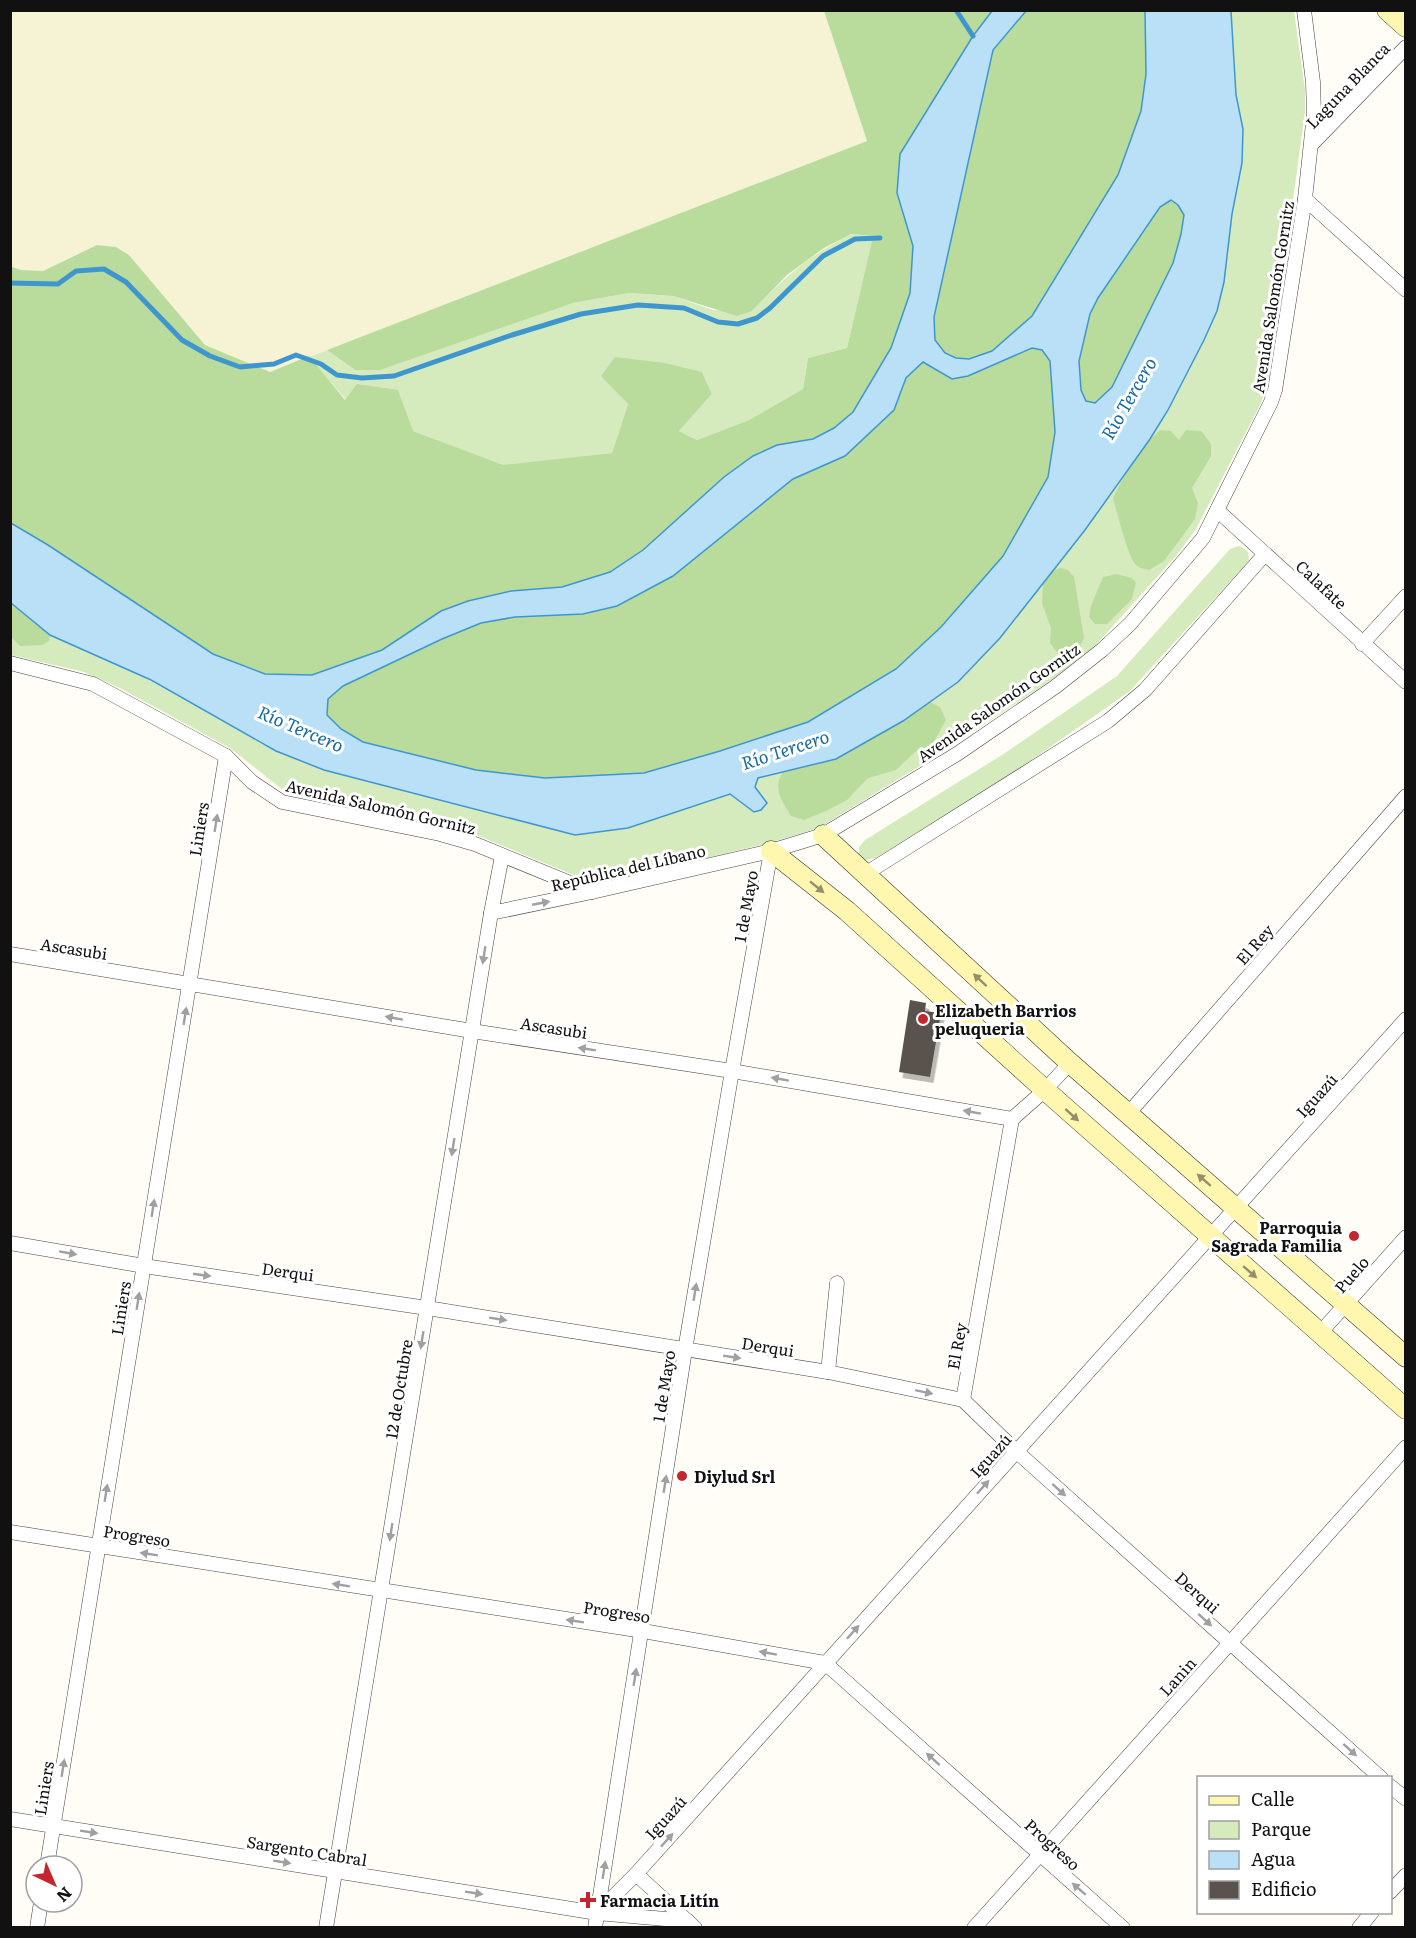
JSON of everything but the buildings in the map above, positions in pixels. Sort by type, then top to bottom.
[{"type":"main road","points":[[1387,10],[1406,27]]},
{"type":"main road","points":[[823,835],[1070,1063],[1406,1357]]},
{"type":"main road","points":[[771,851],[846,911],[1406,1409]]},
{"type":"street","name":"Avenida Salomón Gornitz","points":[[771,851],[823,835],[957,754],[1055,687],[1131,624],[1203,538],[1275,390],[1305,199],[1314,114],[1313,82],[1304,10]]},
{"type":"street","name":"Laguna Blanca","points":[[1311,145],[1406,47]]},
{"type":"street","points":[[1305,199],[1406,290]]},
{"type":"street","name":"Calafate","points":[[1217,510],[1406,682]]},
{"type":"street","points":[[865,874],[1108,721],[1145,690],[1265,554]]},
{"type":"street","points":[[1362,644],[1406,596]]},
{"type":"street","name":"Avenida Salomón Gornitz","points":[[10,663],[93,684],[226,756],[252,782],[282,802],[440,834],[475,844],[592,892]]},
{"type":"street","name":"Liniers","points":[[49,1854],[226,756]]},
{"type":"street","name":"El Rey","points":[[1128,1114],[1406,796]]},
{"type":"street","name":"República del Líbano","points":[[491,913],[771,851]]},
{"type":"street","name":"1 de Mayo","points":[[595,1928],[643,1632],[685,1350],[771,851]]},
{"type":"street","name":"12 de Octubre","points":[[326,1928],[502,856]]},
{"type":"street","name":"Ascasubi","points":[[10,954],[472,1031],[732,1071],[1012,1119]]},
{"type":"street","name":"Iguazú","points":[[597,1913],[636,1874],[1406,1019]]},
{"type":"street","points":[[1012,1119],[1045,1090],[1070,1063]]},
{"type":"street","name":"El Rey","points":[[963,1400],[1012,1119]]},
{"type":"street","name":"Puelo","points":[[1320,1333],[1406,1237]]},
{"type":"street","name":"Derqui","points":[[10,1243],[144,1266],[428,1308],[828,1372],[963,1400],[1016,1451],[1379,1776]]},
{"type":"street","points":[[828,1372],[837,1283]]},
{"type":"street","name":"Lanin","points":[[974,1928],[1406,1447]]},
{"type":"street","name":"Progreso","points":[[10,1532],[825,1662],[1123,1928]]},
{"type":"street","points":[[1392,1788],[1406,1799]]},
{"type":"street","name":"Sargento Cabral","points":[[10,1819],[597,1913],[692,1924]]},
{"type":"street","points":[[636,1874],[692,1924]]},
{"type":"street","points":[[1392,1890],[1406,1875]]},
{"type":"street","points":[[1359,1928],[1370,1914]]},
{"type":"shaded area","points":[[10,11],[824,11],[867,141],[270,372],[205,345],[129,255],[116,247],[97,245],[43,271],[21,270],[11,266]]},
{"type":"green space","points":[[824,11],[992,11],[973,36],[900,154],[897,193],[913,246],[910,294],[891,348],[853,412],[834,428],[813,439],[777,445],[753,456],[724,477],[643,550],[610,572],[562,587],[511,591],[441,611],[382,650],[312,675],[265,674],[213,654],[11,523],[10,266],[21,270],[43,271],[97,245],[116,247],[129,255],[205,345],[270,372],[309,356],[345,400],[357,384],[398,390],[413,431],[503,465],[612,453],[628,404],[601,376],[615,357],[665,363],[702,372],[712,394],[679,431],[697,440],[749,420],[803,389],[808,358],[847,348],[873,236],[851,234],[824,248],[787,275],[752,311],[737,316],[673,296],[629,293],[573,303],[380,370],[355,370],[327,350],[867,141]]},
{"type":"green space","points":[[1026,11],[1145,11],[1146,74],[1141,111],[1118,175],[1032,316],[992,351],[969,359],[956,358],[945,353],[935,340],[934,317],[993,50]]},
{"type":"green space","points":[[1231,11],[1294,11],[1305,90],[1305,112],[1269,376],[1261,403],[1196,529],[1176,556],[1094,647],[1051,680],[952,746],[819,828],[769,843],[622,878],[586,880],[469,832],[287,793],[230,748],[118,687],[84,672],[11,655],[10,603],[276,751],[324,770],[509,818],[700,805],[730,794],[754,812],[767,803],[755,786],[758,778],[958,682],[1000,638],[1085,530],[1168,410],[1217,311],[1224,282],[1232,214],[1242,163],[1243,129],[1236,95]]},
{"type":"green space","points":[[1171,200],[1178,205],[1184,215],[1173,263],[1112,387],[1095,403],[1086,401],[1081,390],[1079,361],[1090,314],[1098,298],[1160,207]]},
{"type":"green space","points":[[851,234],[873,236],[847,348],[808,358],[803,389],[749,420],[697,440],[679,431],[712,394],[702,372],[602,376],[628,404],[612,453],[503,466],[413,431],[346,400],[309,357],[327,350],[355,370],[573,303],[629,293],[673,296],[713,310],[752,311],[798,268]]},
{"type":"green space","points":[[1032,348],[1042,350],[1050,361],[1055,432],[1048,477],[1003,556],[941,627],[896,669],[808,722],[644,773],[545,778],[476,770],[363,742],[341,729],[327,715],[328,699],[343,686],[442,639],[481,623],[515,617],[698,556],[793,479],[845,456],[894,410],[906,378],[923,361],[968,376]]},
{"type":"green space","points":[[1160,430],[1171,431],[1179,440],[1186,430],[1201,431],[1211,444],[1211,456],[1192,488],[1198,503],[1195,519],[1164,561],[1149,570],[1137,566],[1133,560],[1113,498],[1133,462]]},
{"type":"green space","points":[[1238,546],[1248,552],[1249,560],[1130,691],[1016,771],[876,858],[866,860],[859,855],[859,847],[865,840],[1005,753],[1117,676],[1230,549]]},
{"type":"green space","points":[[1061,568],[1068,570],[1074,577],[1084,638],[1078,651],[1064,662],[1050,643],[1051,628],[1042,603],[1043,583],[1052,571]]},
{"type":"green space","points":[[1116,574],[1132,578],[1136,583],[1132,599],[1107,624],[1095,624],[1089,617],[1103,577]]},
{"type":"green space","points":[[10,603],[50,635],[49,641],[42,645],[20,646],[11,637]]},
{"type":"green space","points":[[930,702],[940,707],[946,720],[932,745],[915,752],[896,770],[868,778],[847,800],[826,811],[804,820],[791,816],[781,799],[778,788],[784,771],[836,759],[903,721]]},
{"type":"water","name":"Río Tercero","points":[[992,11],[1026,11],[993,50],[934,317],[935,340],[945,353],[956,358],[969,359],[992,351],[1032,316],[1118,175],[1141,111],[1146,74],[1145,11],[1231,11],[1236,95],[1243,129],[1242,163],[1232,214],[1224,282],[1217,311],[1168,410],[1150,439],[1085,530],[1000,638],[958,682],[903,721],[836,759],[758,778],[755,787],[767,803],[761,810],[754,812],[730,794],[628,828],[575,835],[324,770],[276,751],[151,680],[50,635],[11,603],[11,523],[213,654],[265,674],[312,675],[382,650],[441,611],[468,601],[511,591],[562,587],[610,572],[643,550],[724,477],[753,456],[777,445],[813,439],[834,428],[853,412],[891,348],[910,293],[913,246],[897,193],[900,154],[973,36]],"holes":[[[1171,200],[1178,205],[1184,215],[1173,263],[1112,387],[1095,403],[1086,401],[1081,390],[1079,361],[1090,314],[1098,298],[1160,207]],[[1032,348],[1042,350],[1050,361],[1055,432],[1048,477],[1003,556],[941,627],[896,669],[808,722],[644,773],[545,778],[476,770],[363,742],[341,729],[327,715],[328,699],[343,686],[481,623],[515,617],[583,614],[617,606],[673,576],[793,479],[845,456],[894,410],[906,378],[923,362],[952,379],[968,376]]]},
{"type":"waterway","points":[[956,10],[973,36]]},
{"type":"waterway","points":[[10,283],[58,284],[76,271],[104,269],[126,282],[182,340],[210,356],[240,367],[274,364],[296,355],[321,364],[337,375],[362,378],[394,376],[581,314],[638,305],[684,308],[718,322],[738,324],[757,318],[770,308],[823,256],[855,239],[880,238]]},
{"type":"place","name":"Elizabeth Barrios peluqueria","points":[[923,1019]]},
{"type":"place","name":"Parroquia Sagrada Familia","points":[[1354,1236]]},
{"type":"place","name":"Diylud Srl","points":[[682,1476]]},
{"type":"place","name":"Farmacia Litín","points":[[588,1900]]}]
